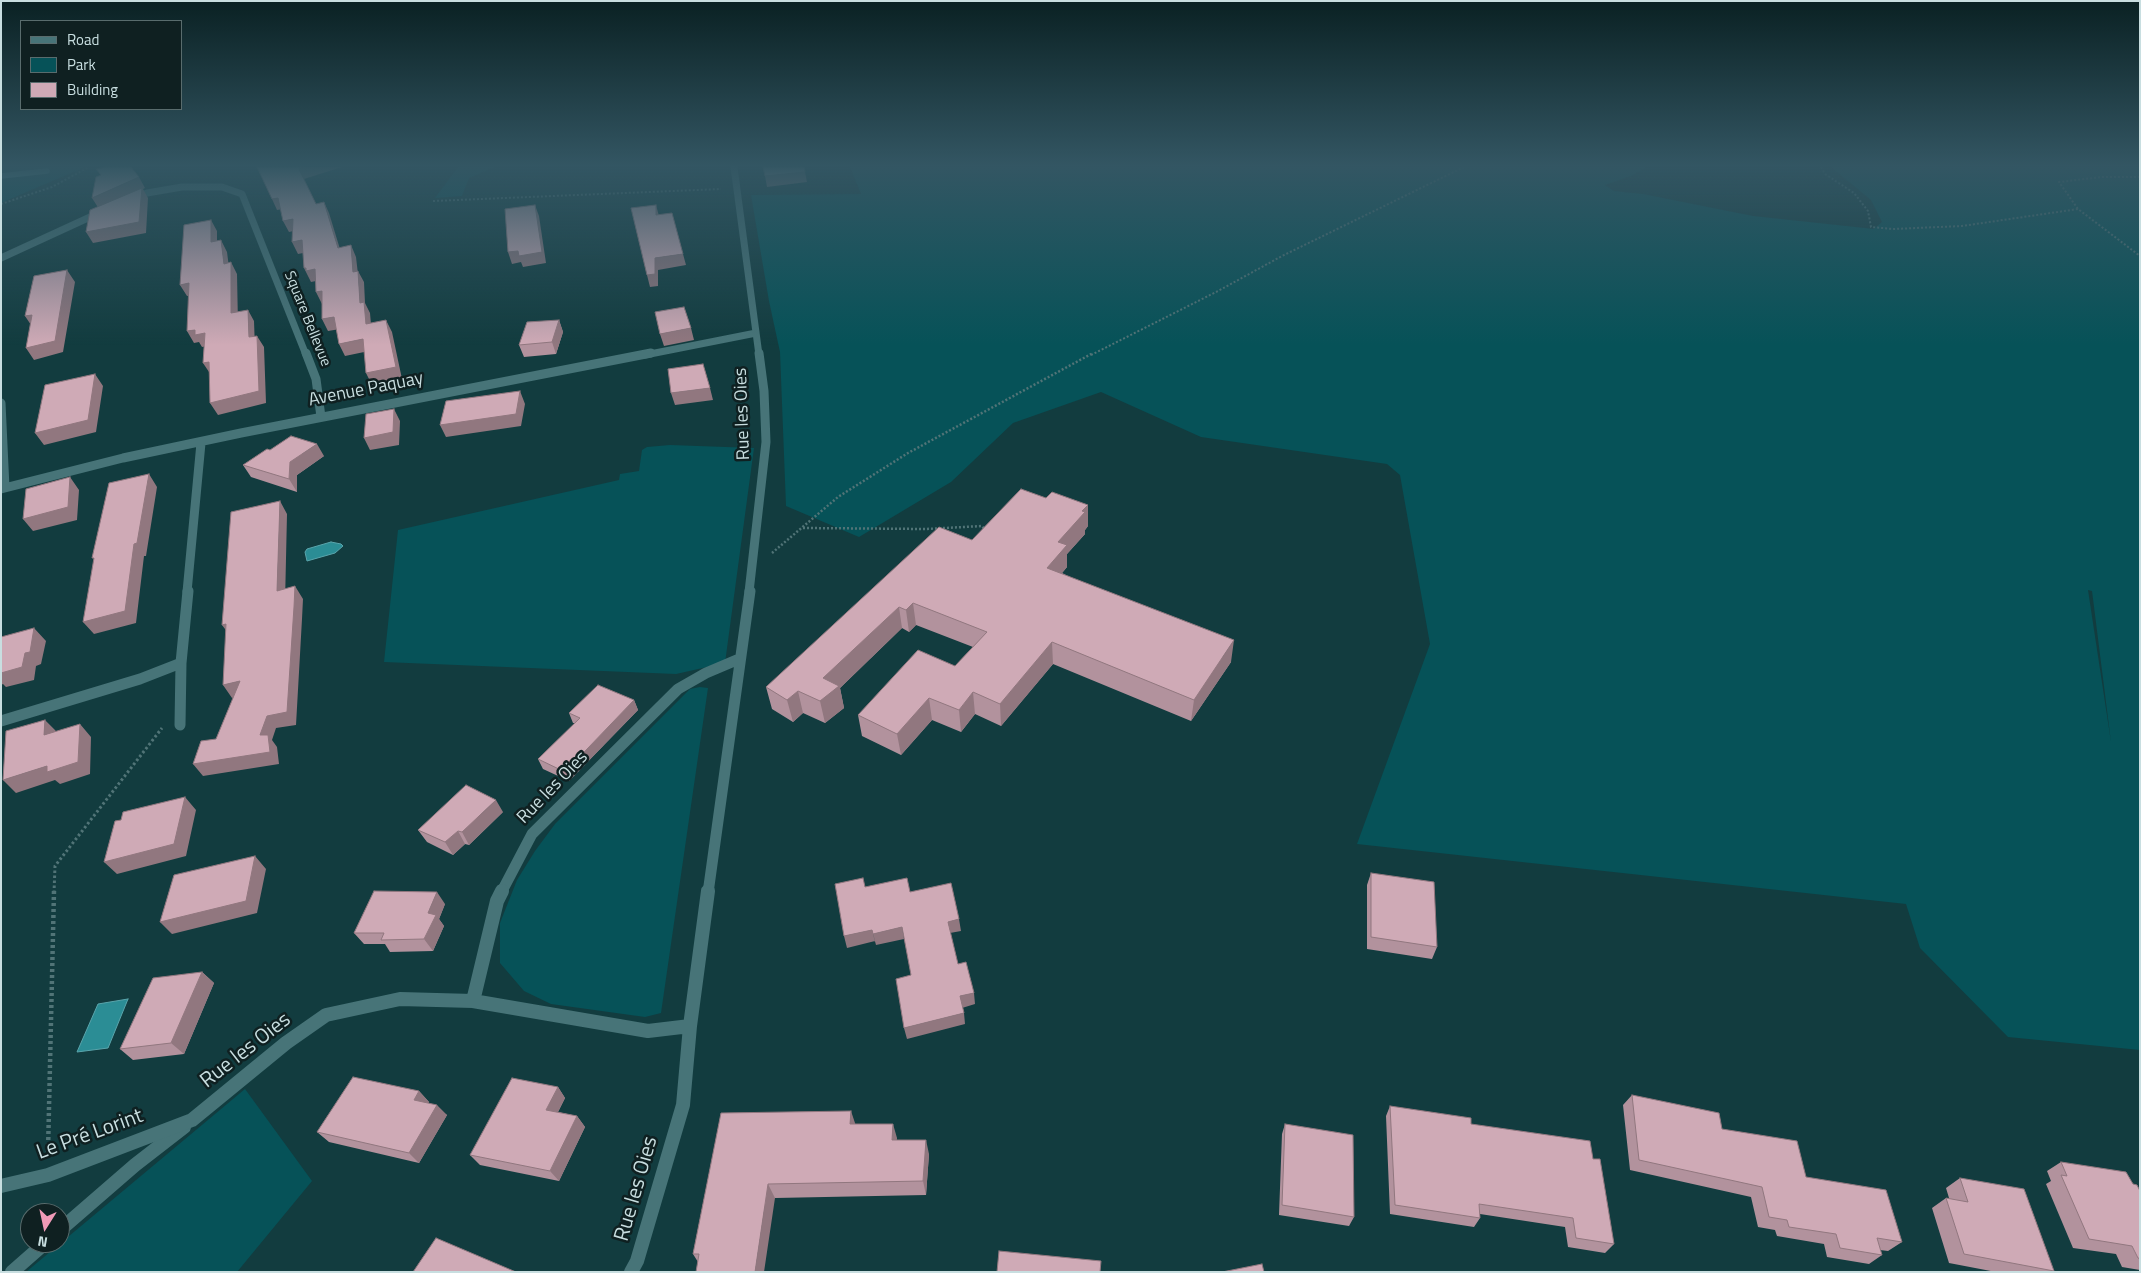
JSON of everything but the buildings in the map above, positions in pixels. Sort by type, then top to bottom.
[{"type":"street","points":[[1,258],[69,226]]},
{"type":"street","name":"Square Bellevue","points":[[255,226],[316,379],[321,417]]},
{"type":"street","name":"Rue les Oies","points":[[631,1272],[637,1261],[683,1105],[690,1026],[739,659],[754,563],[766,440],[764,390],[742,226]]},
{"type":"street","name":"Avenue Paquay","points":[[201,443],[321,417],[756,333]]},
{"type":"street","points":[[1,404],[3,489],[123,458],[201,443],[181,663],[180,725]]},
{"type":"street","name":"Rue les Oies","points":[[473,1001],[497,901],[532,834],[678,689],[706,673],[739,659]]},
{"type":"street","points":[[1,721],[140,679],[181,663]]},
{"type":"street","name":"Rue les Oies","points":[[70,1221],[135,1165],[286,1043],[326,1015],[400,999],[473,1001],[648,1031],[690,1026]]},
{"type":"street","name":"Le Pré Lorint","points":[[1,1186],[48,1175],[192,1120]]},
{"type":"street","points":[[12,1272],[34,1253]]},
{"type":"path","points":[[754,563],[777,550],[838,497],[908,453],[994,405],[1343,226]]},
{"type":"path","points":[[1871,226],[1893,229],[1953,226]]},
{"type":"path","points":[[2101,226],[2140,256]]},
{"type":"path","points":[[803,528],[926,529],[982,526],[987,533]]},
{"type":"path","points":[[48,1175],[54,866],[154,736],[181,708]]},
{"type":"green space","points":[[756,226],[1850,226],[1874,229],[1877,226],[2140,226],[2140,1050],[2008,1037],[1920,948],[1906,904],[1357,844],[1430,644],[1400,475],[1387,464],[1201,437],[1101,392],[1013,423],[951,482],[859,537],[786,506],[780,352]],"holes":[[[2088,590],[2092,591],[2111,742]]]},
{"type":"green space","points":[[670,445],[754,448],[725,663],[676,674],[384,662],[398,530],[619,480],[620,474],[639,471],[642,450],[647,447]]},
{"type":"green space","points":[[708,688],[661,1013],[645,1017],[551,1004],[524,991],[500,963],[500,923],[517,880],[555,824],[690,689]]},
{"type":"green space","points":[[245,1089],[312,1181],[237,1272],[26,1272],[49,1253],[70,1253],[70,1235]]},
{"type":"shaded area","points":[[331,542],[343,546],[335,553],[307,561],[305,552],[307,549]]},
{"type":"shaded area","points":[[128,999],[108,1048],[77,1052],[98,1004]]}]
